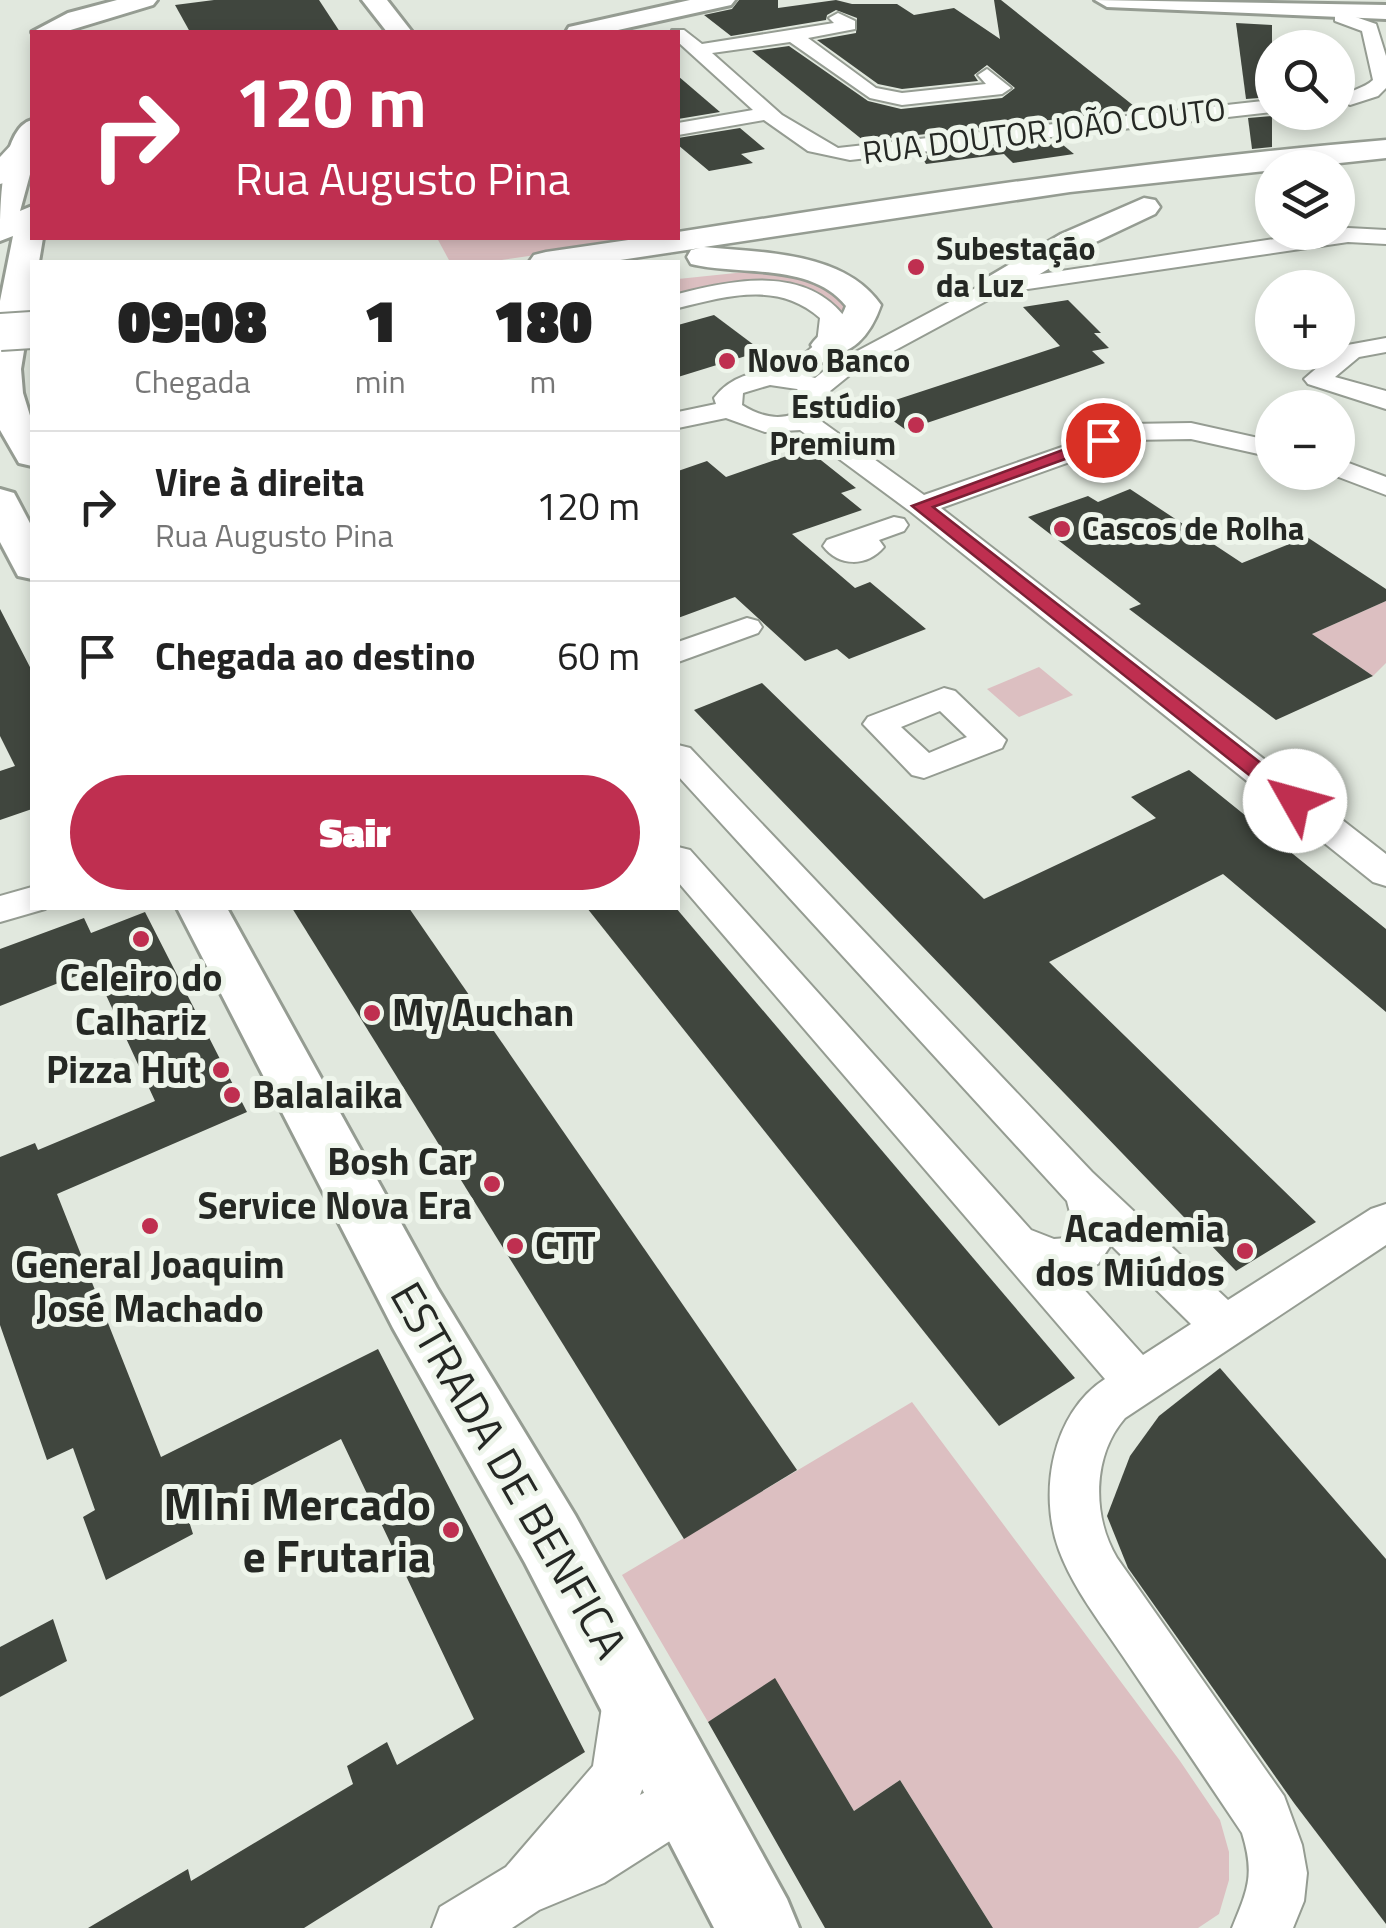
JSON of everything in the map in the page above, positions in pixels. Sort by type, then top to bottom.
[{"type":"highway","points":[[0,175],[28,138]]},
{"type":"highway","points":[[559,260],[842,215],[1386,149]]},
{"type":"highway","points":[[1355,168],[1386,165]]},
{"type":"highway","points":[[680,260],[1159,189],[1255,179]]},
{"type":"highway","points":[[1036,224],[1180,203]]},
{"type":"highway","points":[[995,287],[1072,241],[1144,207]]},
{"type":"highway","points":[[680,222],[842,215]]},
{"type":"highway","points":[[768,246],[906,238]]},
{"type":"highway","points":[[703,257],[774,265],[825,276],[855,288],[864,305],[855,330],[828,345]]},
{"type":"highway","points":[[0,332],[30,330]]},
{"type":"street","points":[[49,30],[77,18],[145,0]]},
{"type":"street","points":[[374,0],[398,30]]},
{"type":"street","points":[[587,30],[723,0]]},
{"type":"street","points":[[1107,0],[1386,12]]},
{"type":"street","points":[[1298,10],[1386,27]]},
{"type":"street","name":"RUA DOUTOR JOÃO COUTO","points":[[652,16],[671,30]]},
{"type":"street","points":[[1342,17],[1370,28],[1383,81],[1371,92],[1355,96]]},
{"type":"street","points":[[702,60],[792,36],[849,26],[838,18]]},
{"type":"street","points":[[792,36],[870,92],[902,99],[1002,88],[987,75]]},
{"type":"street","name":"RUA DOUTOR JOÃO COUTO","points":[[680,38],[702,60],[814,146],[836,154],[866,154],[1255,108]]},
{"type":"street","points":[[1355,97],[1386,93]]},
{"type":"street","points":[[680,129],[770,113]]},
{"type":"street","points":[[0,232],[28,138]]},
{"type":"street","points":[[30,229],[8,409],[30,450]]},
{"type":"street","points":[[816,390],[842,369],[995,287],[1348,235],[1386,237]]},
{"type":"street","points":[[680,300],[718,290],[759,286],[806,294],[832,316],[828,345],[790,379]]},
{"type":"street","points":[[1386,345],[1351,351],[1317,379],[1382,402],[1386,399]]},
{"type":"street","points":[[680,420],[730,409],[762,424],[804,421],[822,406],[822,398],[816,390],[790,379],[769,377],[734,388],[728,398],[730,409]]},
{"type":"street","points":[[804,421],[921,506],[1386,873]]},
{"type":"street","points":[[921,506],[1128,432],[1191,431],[1255,446]]},
{"type":"street","points":[[1355,474],[1386,488]]},
{"type":"street","points":[[14,517],[30,561]]},
{"type":"street","points":[[859,538],[894,526]]},
{"type":"street","points":[[680,652],[747,627]]},
{"type":"street","points":[[680,758],[1077,1184],[1225,1327]]},
{"type":"street","points":[[680,861],[1138,1384]]},
{"type":"street","points":[[0,909],[30,901]]},
{"type":"street","name":"ESTRADA DE BENFICA","points":[[203,910],[406,1292],[632,1688],[758,1928]]},
{"type":"street","points":[[1000,1226],[1040,1258],[1056,1261],[1080,1252],[1095,1238],[1098,1224],[1093,1207],[1077,1184]]},
{"type":"street","points":[[1260,1928],[1271,1914],[1280,1884],[1278,1851],[1264,1816],[1098,1576],[1082,1546],[1074,1490],[1086,1429],[1108,1403],[1386,1222]]},
{"type":"street","points":[[519,1890],[618,1779],[632,1688]]},
{"type":"street","points":[[461,1928],[519,1890],[584,1863],[688,1796]]},
{"type":"shaded area","points":[[438,240],[638,240],[502,260],[449,260]]},
{"type":"shaded area","points":[[755,271],[796,275],[831,290],[848,310],[843,315],[831,301],[813,292],[766,286],[680,299],[680,279]]},
{"type":"shaded area","points":[[1386,601],[1386,663],[1373,676],[1312,634]]},
{"type":"shaded area","points":[[1039,667],[1073,695],[1019,717],[987,689]]},
{"type":"shaded area","points":[[912,1402],[1220,1820],[1229,1852],[1229,1880],[1219,1914],[1198,1928],[993,1928],[900,1780],[854,1811],[775,1679],[708,1722],[622,1575]]},
{"type":"building","points":[[214,0],[319,0],[339,30],[189,30],[175,5]]},
{"type":"building","points":[[739,0],[778,0],[778,8],[836,0],[897,4],[914,15],[954,8],[1000,39],[994,0],[1001,0],[1139,110],[864,141],[752,51],[789,46],[868,101],[901,109],[1002,98],[1015,88],[987,65],[974,75],[978,81],[902,89],[878,84],[817,40],[856,33],[857,18],[836,10],[826,20],[731,36],[704,15],[732,9]]},
{"type":"building","points":[[1236,23],[1272,25],[1272,30],[1255,30],[1255,98],[1246,99]]},
{"type":"building","points":[[680,78],[720,112],[680,119]]},
{"type":"building","points":[[1255,117],[1255,130],[1272,130],[1272,147],[1252,149],[1248,118]]},
{"type":"building","points":[[740,128],[765,149],[741,154],[753,163],[709,171],[680,147],[680,138]]},
{"type":"building","points":[[1057,140],[1074,154],[1013,163],[1004,154],[926,164],[921,156]]},
{"type":"building","points":[[1068,300],[1101,333],[1094,333],[1109,348],[1092,351],[1105,363],[906,430],[874,407],[1060,346],[1023,307]]},
{"type":"building","points":[[714,315],[762,351],[680,376],[680,324]]},
{"type":"building","points":[[807,449],[856,488],[841,493],[862,510],[792,534],[855,588],[870,582],[926,629],[849,659],[837,649],[805,661],[735,597],[680,617],[680,470],[707,461],[726,477]]},
{"type":"building","points":[[1130,489],[1242,563],[1307,537],[1386,589],[1386,601],[1312,634],[1373,676],[1276,720],[1129,609],[1141,604],[1028,517],[1088,496],[1098,502]]},
{"type":"building","points":[[0,609],[30,667],[30,810],[0,820],[0,771],[15,766],[0,736]]},
{"type":"building","points":[[762,683],[984,899],[1156,818],[1131,797],[1189,770],[1386,929],[1386,1012],[1223,874],[1049,962],[1316,1222],[1236,1271],[694,710]]},
{"type":"building","points":[[293,910],[410,910],[797,1470],[684,1539]]},
{"type":"building","points":[[589,910],[678,910],[1075,1378],[999,1426]]},
{"type":"building","points":[[145,912],[247,1112],[57,1194],[161,1457],[378,1349],[585,1752],[304,1928],[88,1928],[188,1869],[191,1881],[353,1784],[347,1766],[387,1742],[397,1765],[474,1719],[341,1439],[188,1518],[193,1534],[106,1580],[83,1517],[95,1510],[73,1448],[47,1460],[0,1325],[0,1157],[35,1143],[38,1150],[155,1101],[94,969],[0,1006],[0,949],[84,918],[91,933]]},
{"type":"building","points":[[1220,1368],[1386,1559],[1386,1924],[1294,1803],[1128,1568],[1107,1516],[1130,1456],[1159,1416]]},
{"type":"building","points":[[53,1619],[67,1661],[0,1697],[0,1647]]},
{"type":"building","points":[[775,1678],[854,1811],[900,1780],[993,1928],[825,1928],[708,1722]]},
{"type":"place","name":"Subestação da Luz","points":[[916,267]]},
{"type":"place","name":"Novo Banco","points":[[727,361]]},
{"type":"place","name":"Estúdio Premium","points":[[916,425]]},
{"type":"place","name":"Cascos de Rolha","points":[[1062,529]]},
{"type":"place","name":"Celeiro do Calhariz","points":[[141,939]]},
{"type":"place","name":"My Auchan","points":[[372,1013]]},
{"type":"place","name":"Pizza Hut","points":[[221,1070]]},
{"type":"place","name":"Balalaika","points":[[232,1095]]},
{"type":"place","name":"Bosh Car Service Nova Era","points":[[492,1184]]},
{"type":"place","name":"General Joaquim José Machado","points":[[150,1226]]},
{"type":"place","name":"CTT","points":[[515,1246]]},
{"type":"place","name":"Academia dos Miúdos","points":[[1245,1251]]},
{"type":"place","name":"MIni Mercado e Frutaria","points":[[451,1530]]},
{"type":"route","points":[[1103,440],[921,506],[1295,801]]}]
